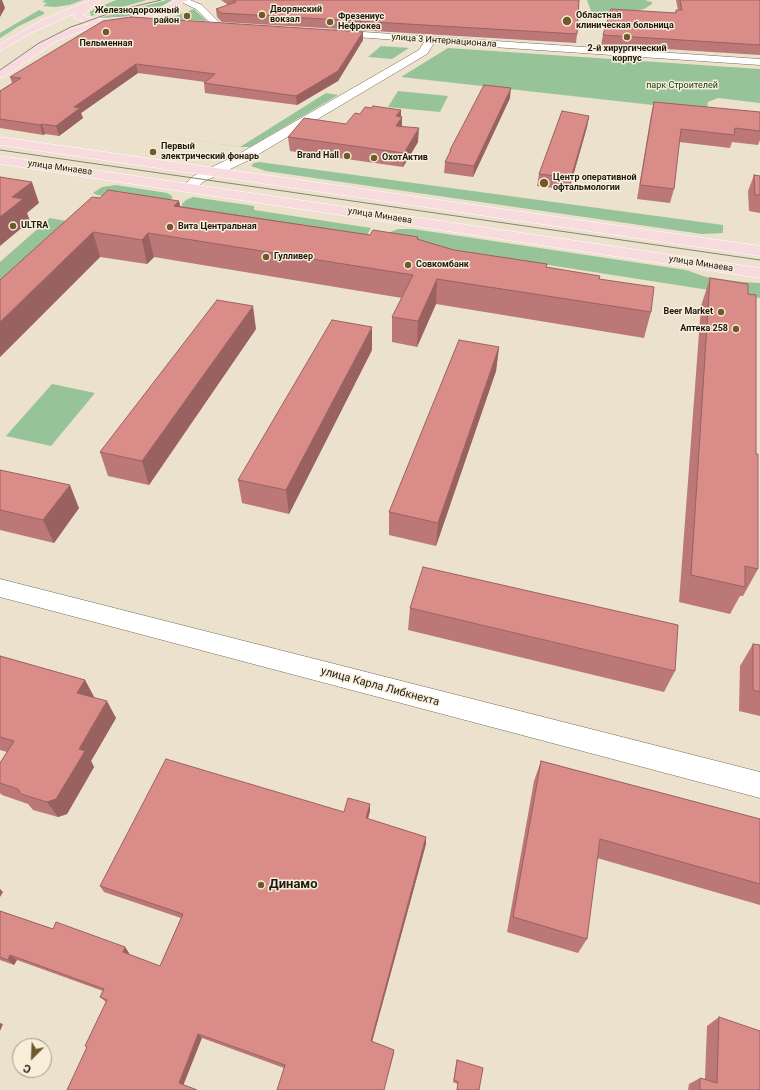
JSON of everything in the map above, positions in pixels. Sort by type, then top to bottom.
[{"type":"main road","points":[[0,48],[39,25],[93,2],[102,0]]},
{"type":"main road","points":[[0,75],[53,39],[76,30],[158,12],[182,0]]},
{"type":"main road","points":[[93,2],[80,11],[78,16],[91,21],[112,22]]},
{"type":"main road","name":"улица Минаева","points":[[0,142],[760,251]]},
{"type":"main road","name":"улица Минаева","points":[[0,160],[190,187],[760,273]]},
{"type":"street","points":[[182,0],[199,7],[222,26],[203,25]]},
{"type":"street","points":[[127,20],[160,22]]},
{"type":"street","name":"улица 3 Интернационала","points":[[321,33],[760,62]]},
{"type":"street","points":[[190,187],[198,179],[242,158],[423,52],[430,41]]},
{"type":"street","name":"улица Карла Либкнехта","points":[[0,588],[760,785]]},
{"type":"green space","points":[[45,0],[83,0],[69,5],[55,7],[43,6],[47,3],[42,2]]},
{"type":"green space","points":[[116,0],[147,0],[91,16],[90,12],[93,10]]},
{"type":"green space","points":[[172,0],[161,7],[136,15],[121,18],[99,18]]},
{"type":"green space","points":[[587,0],[644,0],[652,2],[652,4],[644,9],[622,13],[586,12],[591,11]]},
{"type":"green space","points":[[194,9],[207,21],[168,19],[191,10]]},
{"type":"green space","points":[[39,10],[44,12],[44,14],[19,26],[0,38],[0,33]]},
{"type":"green space","points":[[381,46],[409,48],[392,59],[368,57]]},
{"type":"green space","name":"парк Строителей","points":[[448,48],[760,69],[760,103],[718,98],[708,102],[707,111],[401,77]]},
{"type":"green space","points":[[398,91],[448,96],[440,112],[388,107]]},
{"type":"green space","points":[[326,93],[338,95],[250,147],[240,147]]},
{"type":"green space","points":[[259,162],[723,225],[723,233],[702,234],[266,171],[251,166],[254,163]]},
{"type":"green space","points":[[116,185],[167,193],[172,196],[172,198],[168,203],[161,205],[97,195],[93,193],[102,187]]},
{"type":"green space","points":[[193,197],[254,206],[254,210],[371,228],[367,235],[364,236],[183,207],[182,204],[186,200]]},
{"type":"green space","points":[[50,218],[66,221],[0,281],[0,262]]},
{"type":"green space","points":[[398,229],[413,229],[686,270],[706,277],[760,283],[760,298],[395,241],[388,233]]},
{"type":"green space","points":[[52,384],[95,393],[51,446],[6,436]]},
{"type":"building","points":[[233,0],[579,0],[577,34],[221,13],[216,9],[236,2]]},
{"type":"building","points":[[680,0],[760,0],[760,45],[603,35],[611,9],[676,13],[676,10],[682,10]]},
{"type":"building","points":[[131,17],[363,32],[338,71],[296,96],[204,83],[215,74],[136,64],[74,107],[80,108],[56,126],[0,119],[0,91],[21,78],[10,77],[103,21]]},
{"type":"building","points":[[484,85],[511,88],[474,166],[445,162],[450,150]]},
{"type":"building","points":[[654,102],[760,112],[760,131],[735,128],[734,135],[681,129],[674,189],[640,185]]},
{"type":"building","points":[[373,106],[401,110],[396,116],[402,117],[396,126],[419,128],[404,153],[288,137],[304,118],[346,124],[355,113],[360,114],[365,107],[372,108]]},
{"type":"building","points":[[562,111],[589,116],[571,178],[539,174]]},
{"type":"building","points":[[754,175],[760,176],[760,195],[755,195]]},
{"type":"building","points":[[0,177],[32,182],[12,197],[23,199],[0,217]]},
{"type":"building","points":[[108,190],[179,201],[174,206],[370,235],[373,230],[418,237],[417,239],[454,250],[547,264],[546,267],[600,276],[599,279],[654,287],[651,312],[437,279],[418,321],[392,317],[413,275],[148,233],[142,240],[93,232],[0,322],[0,280],[92,197],[100,198]]},
{"type":"building","points":[[710,278],[748,284],[748,294],[756,295],[758,569],[745,566],[745,587],[691,575]]},
{"type":"building","points":[[217,300],[253,306],[142,461],[100,452]]},
{"type":"building","points":[[332,320],[372,327],[286,490],[238,480]]},
{"type":"building","points":[[459,340],[499,347],[438,523],[389,512]]},
{"type":"building","points":[[0,470],[70,485],[43,520],[0,510]]},
{"type":"building","points":[[423,567],[678,625],[675,671],[410,608]]},
{"type":"building","points":[[753,644],[760,645],[760,692],[753,690]]},
{"type":"building","points":[[0,656],[85,680],[77,693],[107,701],[79,749],[85,751],[56,799],[47,802],[21,794],[18,789],[0,783],[0,763],[14,741],[0,737]]},
{"type":"building","points":[[166,759],[344,812],[348,798],[370,804],[366,818],[426,837],[371,1041],[394,1050],[384,1090],[277,1090],[285,1065],[198,1034],[179,1083],[197,1090],[67,1090],[87,1047],[85,1046],[107,1000],[100,997],[104,989],[10,955],[8,960],[0,957],[0,911],[53,929],[56,922],[125,947],[123,952],[160,966],[183,914],[100,886]]},
{"type":"building","points":[[541,761],[760,819],[760,884],[600,839],[587,939],[513,917]]},
{"type":"building","points":[[719,1017],[760,1031],[760,1090],[700,1090],[700,1078],[717,1083]]},
{"type":"building","points":[[457,1060],[483,1068],[479,1090],[457,1090],[458,1082],[454,1080]]},
{"type":"tram line","points":[[0,70],[39,43],[71,27],[119,10],[161,0]]},
{"type":"tram line","points":[[0,150],[760,260]]},
{"type":"place","name":"Дворянский вокзал","points":[[262,15]]},
{"type":"place","name":"Железнодорожный район","points":[[187,16]]},
{"type":"place","name":"Областная клиническая больница","points":[[567,21]]},
{"type":"place","name":"Фрезениус Нефрокеа","points":[[330,22]]},
{"type":"place","name":"Пельменная","points":[[106,32]]},
{"type":"place","name":"2-й хирургический корпус","points":[[627,37]]},
{"type":"place","name":"Первый электрический фонарь","points":[[153,152]]},
{"type":"place","name":"Brand Hall","points":[[347,156]]},
{"type":"place","name":"ОхотАктив","points":[[374,158]]},
{"type":"place","name":"Центр оперативной офтальмологии","points":[[544,183]]},
{"type":"place","name":"ULTRA","points":[[13,226]]},
{"type":"place","name":"Вита Центральная","points":[[170,227]]},
{"type":"place","name":"Гулливер","points":[[266,257]]},
{"type":"place","name":"Совкомбанк","points":[[408,265]]},
{"type":"place","name":"Beer Market","points":[[721,312]]},
{"type":"place","name":"Аптека 258","points":[[736,329]]},
{"type":"place","name":"Динамо","points":[[261,885]]}]
